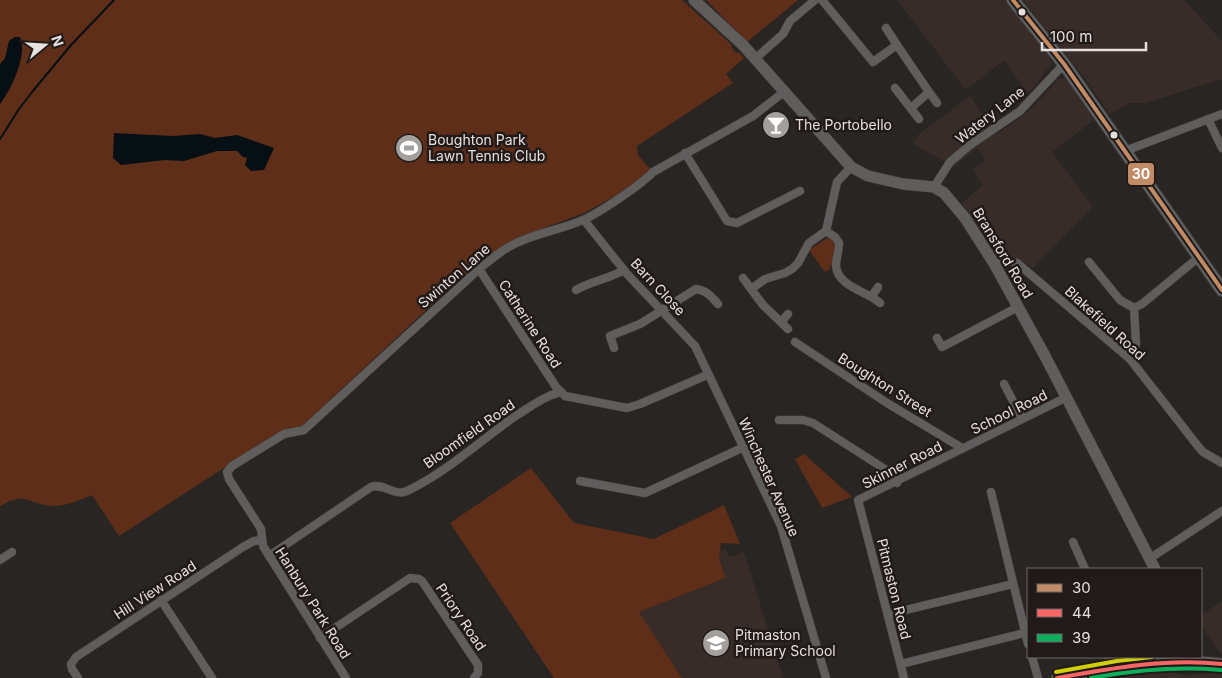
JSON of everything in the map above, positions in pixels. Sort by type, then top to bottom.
[{"type":"main road","points":[[694,0],[743,44],[851,167],[868,176],[903,184],[934,187]]},
{"type":"main road","points":[[1013,0],[1064,64],[1222,290]]},
{"type":"main road","name":"Bransford Road","points":[[934,187],[944,193],[965,218],[995,266],[1152,564]]},
{"type":"main road","points":[[1057,678],[1184,659],[1199,659],[1222,664]]},
{"type":"street","points":[[756,58],[783,34],[790,22],[815,0]]},
{"type":"street","points":[[822,0],[873,62],[897,45]]},
{"type":"street","points":[[886,28],[937,103]]},
{"type":"street","name":"Watery Lane","points":[[934,187],[950,162],[1020,111],[1064,64]]},
{"type":"street","points":[[895,88],[919,119]]},
{"type":"street","name":"Swinton Lane","points":[[262,540],[261,529],[229,479],[227,472],[232,466],[284,434],[304,430],[479,269],[507,248],[524,240],[584,220],[626,193],[653,172],[753,116],[785,91]]},
{"type":"street","points":[[910,108],[928,92]]},
{"type":"street","points":[[1125,151],[1222,114]]},
{"type":"street","points":[[1208,119],[1222,148]]},
{"type":"street","points":[[685,153],[727,221],[737,223],[800,190]]},
{"type":"street","points":[[751,289],[765,280],[786,273],[798,263],[809,243],[826,231],[837,182],[851,167]]},
{"type":"street","name":"Barn Close","points":[[584,220],[624,270],[695,346],[707,375]]},
{"type":"street","points":[[826,231],[839,242],[836,266],[845,283],[872,296],[880,303]]},
{"type":"street","points":[[1134,308],[1142,304],[1199,257]]},
{"type":"street","name":"Blakefield Road","points":[[995,266],[1005,260],[1017,262],[1130,359],[1203,452],[1222,463]]},
{"type":"street","points":[[1089,262],[1120,300],[1134,308]]},
{"type":"street","name":"Catherine Road","points":[[479,269],[561,392]]},
{"type":"street","points":[[576,290],[588,283],[608,278],[624,270]]},
{"type":"street","points":[[743,278],[763,305],[788,329]]},
{"type":"street","points":[[872,296],[878,287]]},
{"type":"street","points":[[614,348],[610,336],[640,324],[696,289],[709,294],[718,304]]},
{"type":"street","points":[[937,338],[942,347],[1018,307]]},
{"type":"street","points":[[1130,359],[1136,344],[1134,308]]},
{"type":"street","points":[[781,322],[788,314]]},
{"type":"street","name":"Boughton Street","points":[[795,342],[887,403],[962,448]]},
{"type":"street","points":[[561,392],[564,396],[627,408],[707,375]]},
{"type":"street","name":"Winchester Avenue","points":[[707,375],[744,447],[781,526],[826,678]]},
{"type":"street","points":[[1004,384],[1022,418]]},
{"type":"street","name":"Bloomfield Road","points":[[269,556],[370,487],[376,485],[399,493],[406,491],[439,472],[548,395],[561,392]]},
{"type":"street","name":"School Road","points":[[962,448],[1066,398]]},
{"type":"street","points":[[779,420],[813,422],[891,473],[897,483]]},
{"type":"street","points":[[580,481],[645,493],[744,447]]},
{"type":"street","name":"Skinner Road","points":[[860,506],[858,500],[897,483],[962,448]]},
{"type":"street","points":[[901,664],[1027,632],[1013,584],[991,492]]},
{"type":"street","name":"Pitmaston Road","points":[[860,506],[904,678]]},
{"type":"street","points":[[1152,564],[1222,511]]},
{"type":"street","name":"Hanbury Park Road","points":[[262,540],[269,556],[346,678]]},
{"type":"street","name":"Hill View Road","points":[[78,678],[71,664],[76,657],[243,547],[254,541],[262,540]]},
{"type":"street","points":[[1073,542],[1085,568]]},
{"type":"street","points":[[0,560],[12,552]]},
{"type":"street","name":"Priory Road","points":[[320,638],[410,578],[419,579],[478,665],[478,673],[474,678]]},
{"type":"street","points":[[889,614],[1013,584]]},
{"type":"street","points":[[161,600],[212,678]]},
{"type":"street","points":[[1032,658],[1038,678]]},
{"type":"street","points":[[1108,658],[1111,669]]},
{"type":"shaded area","points":[[0,0],[682,0],[732,45],[736,53],[738,52],[744,58],[726,74],[733,83],[637,146],[638,155],[650,169],[648,172],[617,195],[584,213],[523,236],[487,256],[454,284],[301,427],[282,430],[119,536],[92,495],[59,506],[17,499],[0,506]]},
{"type":"shaded area","points":[[706,0],[798,0],[747,42]]},
{"type":"shaded area","points":[[897,0],[1006,0],[1049,56],[1051,65],[1028,94],[1004,60],[966,90]]},
{"type":"shaded area","points":[[1023,0],[1184,0],[1222,41],[1222,79],[1145,103],[1129,103],[1110,115],[1088,82]]},
{"type":"shaded area","points":[[15,37],[20,37],[22,44],[20,62],[9,90],[0,104],[0,64],[5,58],[9,41]]},
{"type":"shaded area","points":[[1066,78],[1094,120],[1052,152],[1093,207],[1033,268],[1007,255],[997,257],[962,203],[983,185],[973,170],[986,160],[977,148],[954,167],[913,144],[919,134],[970,96],[997,134],[1030,110],[1059,79]]},
{"type":"shaded area","points":[[114,133],[173,136],[200,134],[215,138],[237,135],[274,148],[264,170],[251,171],[245,165],[247,158],[237,151],[217,151],[184,161],[165,160],[121,165],[113,158]]},
{"type":"shaded area","points":[[829,237],[834,245],[835,253],[829,270],[825,272],[809,250]]},
{"type":"shaded area","points":[[804,454],[852,497],[822,508],[795,459]]},
{"type":"shaded area","points":[[531,468],[574,523],[654,539],[724,505],[740,544],[721,543],[719,557],[725,578],[639,612],[682,678],[554,678],[450,523]]},
{"type":"shaded area","name":"Pitmaston Primary School","points":[[725,549],[730,557],[744,552],[783,678],[682,678],[639,612],[725,578],[719,557],[720,550]]},
{"type":"shaded area","points":[[1222,601],[1222,655],[1202,627],[1202,614]]},
{"type":"shaded area","points":[[1170,671],[1185,676],[1212,673],[1222,674],[1222,678],[1109,678]]},
{"type":"waterway","points":[[0,139],[32,92],[71,45],[114,0]]},
{"type":"transit line","name":"30","points":[[1013,0],[1064,64],[1222,290]]},
{"type":"transit line","points":[[1056,672],[1143,658]]},
{"type":"transit line","name":"44","points":[[1057,678],[1160,663],[1201,662],[1222,664]]},
{"type":"transit line","name":"39","points":[[1091,678],[1124,673],[1188,668],[1221,670]]},
{"type":"place","name":"The Portobello","points":[[776,125]]},
{"type":"place","name":"Boughton Park Lawn Tennis Club","points":[[409,148]]},
{"type":"place","name":"Pitmaston Primary School","points":[[716,643]]}]
